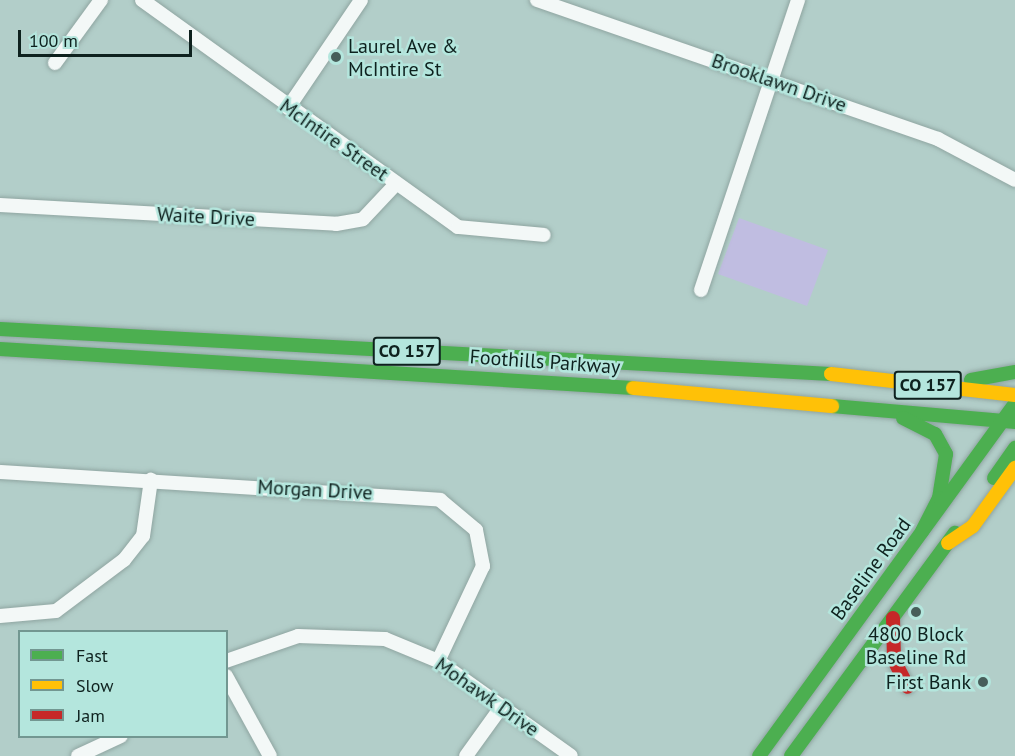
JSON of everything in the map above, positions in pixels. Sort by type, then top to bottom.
[{"type":"main road","name":"Foothills Parkway","points":[[0,329],[841,375],[1015,396]]},
{"type":"main road","name":"Foothills Parkway","points":[[0,349],[546,380],[1009,422]]},
{"type":"main road","points":[[841,375],[963,380],[1015,372]]},
{"type":"main road","name":"Baseline Road","points":[[759,756],[922,531],[1009,422],[1015,404]]},
{"type":"main road","points":[[865,409],[922,425],[942,444],[944,481],[922,531]]},
{"type":"main road","points":[[791,756],[1015,448]]},
{"type":"main road","points":[[948,543],[973,526],[1015,468]]},
{"type":"main road","points":[[894,615],[894,660],[908,687]]},
{"type":"street","points":[[55,63],[101,0]]},
{"type":"street","name":"McIntire Street","points":[[142,0],[288,108],[458,227],[544,235]]},
{"type":"street","points":[[288,108],[361,0]]},
{"type":"street","name":"Brooklawn Drive","points":[[537,0],[938,140],[1015,180]]},
{"type":"street","points":[[701,290],[798,0]]},
{"type":"street","name":"Waite Drive","points":[[0,206],[343,224],[375,211],[396,184]]},
{"type":"street","name":"Morgan Drive","points":[[0,472],[425,496],[454,507],[476,531],[483,566],[438,661]]},
{"type":"street","points":[[0,616],[56,611],[124,560],[143,536],[151,480]]},
{"type":"street","name":"Mohawk Drive","points":[[228,660],[260,646],[327,633],[385,639],[438,661],[571,756]]},
{"type":"street","points":[[228,680],[270,756]]},
{"type":"street","points":[[466,756],[502,706]]},
{"type":"street","points":[[78,756],[117,738]]},
{"type":"shaded area","points":[[739,218],[828,250],[807,306],[718,274]]},
{"type":"traffic: fast","points":[[0,329],[831,374]]},
{"type":"traffic: fast","points":[[0,349],[633,388]]},
{"type":"traffic: fast","points":[[971,380],[1015,372]]},
{"type":"traffic: fast","points":[[759,756],[1015,404]]},
{"type":"traffic: fast","points":[[832,406],[1015,422]]},
{"type":"traffic: fast","points":[[903,418],[935,434],[946,454],[939,498],[922,531]]},
{"type":"traffic: fast","points":[[994,478],[1015,448]]},
{"type":"traffic: fast","points":[[791,756],[955,533]]},
{"type":"traffic: slow","points":[[831,374],[1015,395]]},
{"type":"traffic: slow","points":[[633,388],[832,406]]},
{"type":"traffic: slow","points":[[948,543],[973,526],[1015,468]]},
{"type":"traffic: jam","points":[[893,618],[894,660],[908,687]]},
{"type":"place","name":"Laurel Ave & McIntire St","points":[[336,57]]},
{"type":"place","name":"4800 Block Baseline Rd","points":[[916,612]]},
{"type":"place","name":"First Bank","points":[[983,682]]}]
